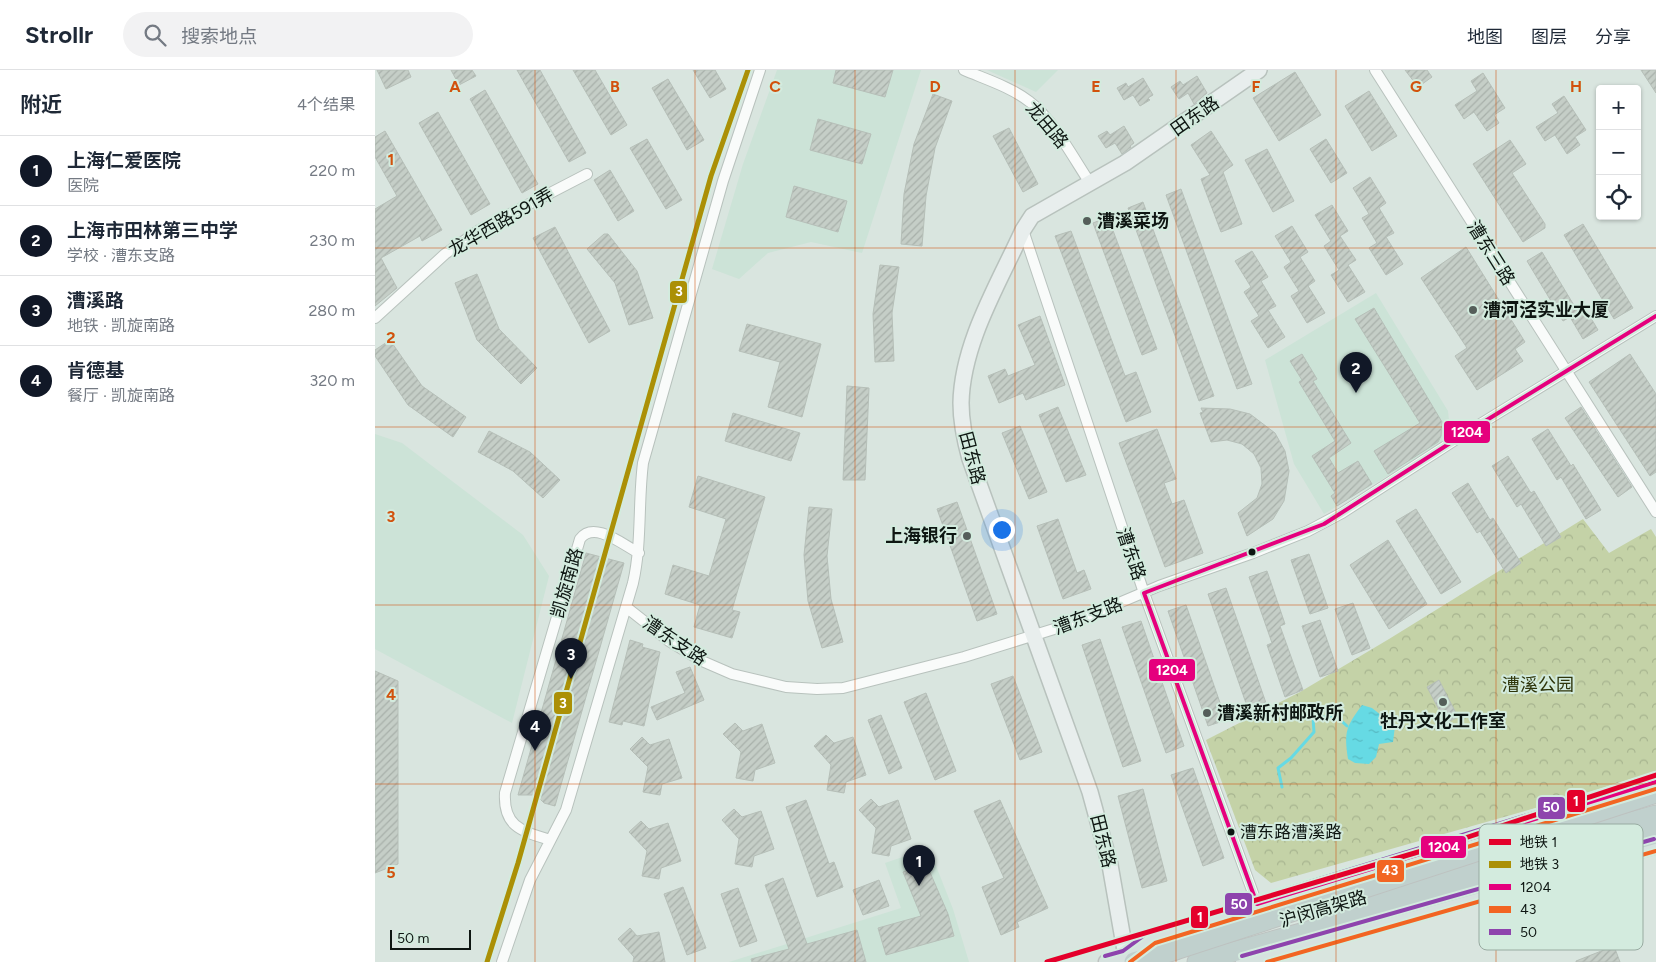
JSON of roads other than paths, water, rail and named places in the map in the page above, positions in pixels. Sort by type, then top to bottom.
[{"type":"highway","points":[[1560,824],[1656,793]]},
{"type":"highway","name":"沪闵高架路","points":[[1624,824],[1656,815]]},
{"type":"highway","name":"沪闵高架路","points":[[1643,838],[1656,834]]},
{"type":"highway","points":[[1160,954],[1479,850]]},
{"type":"highway","name":"沪闵高架路","points":[[1129,960],[1160,954],[1479,865]]},
{"type":"highway","name":"沪闵高架路","points":[[1197,962],[1479,883]]},
{"type":"main road","points":[[1519,824],[1656,782]]},
{"type":"main road","points":[[1574,824],[1656,799]]},
{"type":"main road","points":[[1129,960],[1152,937],[1479,836]]},
{"type":"main road","points":[[1643,850],[1656,846]]},
{"type":"main road","points":[[1107,962],[1129,960],[1479,853]]},
{"type":"main road","points":[[1244,962],[1479,896]]},
{"type":"street","points":[[502,962],[530,880],[566,810],[626,607],[639,553],[639,500],[643,463],[723,181],[760,70]]},
{"type":"street","name":"龙田路","points":[[964,70],[1017,93],[1031,102],[1043,115],[1090,182]]},
{"type":"street","name":"田东路","points":[[1129,960],[1102,830],[970,459],[963,432],[961,404],[963,379],[974,338],[1023,230],[1033,216],[1161,140],[1259,70]]},
{"type":"street","name":"漕东三路","points":[[1375,70],[1656,512]]},
{"type":"street","name":"龙华西路591弄","points":[[375,318],[445,254],[481,229],[587,174]]},
{"type":"street","name":"漕东路","points":[[1023,230],[1145,593],[1257,904]]},
{"type":"street","name":"漕东支路","points":[[626,607],[669,641],[716,668],[770,684],[802,689],[831,689],[856,686],[1034,636],[1067,625],[1159,586],[1253,553],[1324,524],[1469,431],[1567,373],[1656,316]]},
{"type":"street","name":"凯旋南路","points":[[550,840],[524,831],[511,822],[506,812],[505,793],[580,539],[587,532],[597,532],[639,553]]},
{"type":"water","points":[[1362,705],[1372,708],[1395,726],[1393,742],[1379,744],[1376,757],[1369,764],[1355,763],[1348,759],[1347,730]]},
{"type":"waterway","points":[[1282,787],[1278,768],[1291,758],[1314,732],[1313,718],[1336,716],[1347,726]]},
{"type":"metro line","name":"3","points":[[487,962],[518,863],[711,176],[748,70]]},
{"type":"metro line","name":"1","points":[[1507,824],[1656,775]]},
{"type":"metro line","name":"1","points":[[1047,962],[1479,833]]},
{"type":"place","name":"漕溪菜场","points":[[1087,221]]},
{"type":"place","name":"漕河泾实业大厦","points":[[1473,310]]},
{"type":"place","name":"上海市田林第三中学","points":[[1356,393]]},
{"type":"place","name":"上海银行","points":[[967,536]]},
{"type":"place","name":"漕溪路","points":[[571,679]]},
{"type":"place","name":"牡丹文化工作室","points":[[1443,702]]},
{"type":"place","name":"漕溪新村邮政所","points":[[1207,713]]},
{"type":"place","name":"肯德基","points":[[535,751]]},
{"type":"place","name":"漕东路漕溪路","points":[[1231,832]]},
{"type":"place","name":"上海仁爱医院","points":[[919,886]]},
{"type":"park label","name":"漕溪公园","points":[[1538,685]]}]
